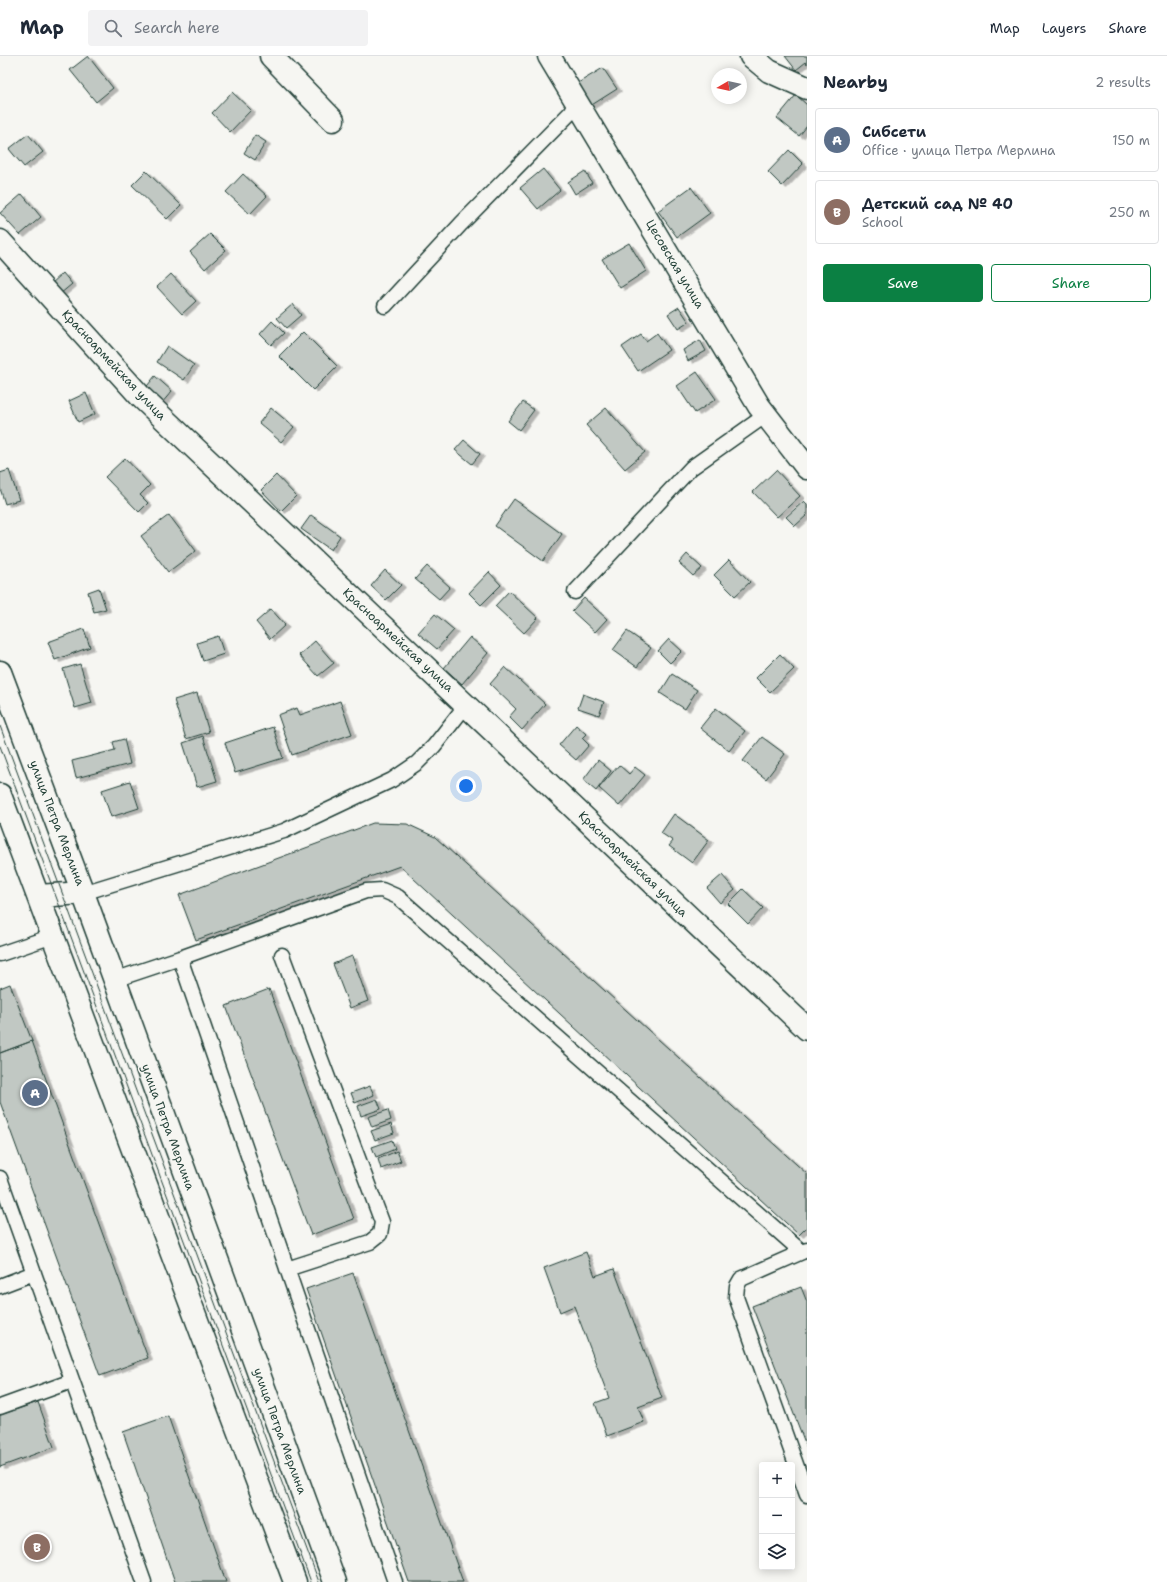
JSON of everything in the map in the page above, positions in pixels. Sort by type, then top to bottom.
[{"type":"main road","points":[[271,56],[333,120]]},
{"type":"main road","name":"Цесовская улица","points":[[549,56],[766,415],[807,468]]},
{"type":"main road","points":[[751,56],[769,71],[807,88]]},
{"type":"main road","name":"Красноармейская улица","points":[[0,241],[141,397],[807,1029]]},
{"type":"main road","name":"улица Петра Мерлина","points":[[0,672],[83,893],[335,1582]]},
{"type":"main road","points":[[0,795],[295,1582]]},
{"type":"main road","points":[[38,896],[83,893]]},
{"type":"lane","points":[[385,306],[461,224],[579,104]]},
{"type":"lane","points":[[575,592],[691,468],[766,415]]},
{"type":"lane","points":[[83,893],[284,830],[392,780],[417,763],[434,746],[466,705]]},
{"type":"lane","points":[[114,980],[180,958],[366,891],[382,890],[398,897],[805,1251],[741,1279],[737,1286],[736,1297],[807,1494]]},
{"type":"lane","points":[[0,954],[53,936]]},
{"type":"lane","points":[[282,955],[382,1222],[380,1234],[370,1242],[287,1269]]},
{"type":"lane","points":[[180,958],[395,1582]]},
{"type":"lane","points":[[0,1178],[144,1582]]},
{"type":"lane","points":[[0,1286],[34,1273]]},
{"type":"lane","points":[[0,1407],[72,1381]]},
{"type":"building","points":[[88,56],[113,88],[96,102],[70,70]]},
{"type":"building","points":[[785,56],[807,56],[807,64],[806,62],[796,70]]},
{"type":"building","points":[[603,68],[617,89],[587,108],[573,86]]},
{"type":"building","points":[[232,92],[251,110],[230,132],[212,113]]},
{"type":"building","points":[[796,95],[807,105],[807,126],[799,136],[777,118]]},
{"type":"building","points":[[28,134],[43,152],[24,167],[9,149]]},
{"type":"building","points":[[255,135],[266,142],[255,160],[244,153]]},
{"type":"building","points":[[789,150],[803,164],[782,186],[768,172]]},
{"type":"building","points":[[543,169],[560,190],[538,209],[520,188]]},
{"type":"building","points":[[146,171],[181,205],[167,219],[132,185]]},
{"type":"building","points":[[585,171],[592,183],[575,194],[568,182]]},
{"type":"building","points":[[243,174],[267,196],[250,214],[226,192]]},
{"type":"building","points":[[691,187],[710,213],[677,237],[658,211]]},
{"type":"building","points":[[22,194],[41,217],[20,235],[0,213]]},
{"type":"building","points":[[210,234],[226,250],[205,269],[190,252]]},
{"type":"building","points":[[629,243],[646,271],[620,288],[602,259]]},
{"type":"building","points":[[63,273],[72,284],[60,294],[51,284]]},
{"type":"building","points":[[171,274],[196,301],[182,314],[157,287]]},
{"type":"building","points":[[293,304],[301,315],[286,328],[277,318]]},
{"type":"building","points":[[679,307],[689,322],[678,329],[668,314]]},
{"type":"building","points":[[272,321],[284,333],[271,345],[260,334]]},
{"type":"building","points":[[303,332],[337,366],[313,390],[279,356]]},
{"type":"building","points":[[657,333],[669,350],[638,371],[622,347],[641,334],[646,341]]},
{"type":"building","points":[[700,340],[706,351],[688,361],[683,350]]},
{"type":"building","points":[[167,346],[194,365],[184,380],[157,362]]},
{"type":"building","points":[[697,372],[716,399],[695,413],[677,386]]},
{"type":"building","points":[[155,376],[172,391],[161,404],[144,390]]},
{"type":"building","points":[[86,393],[95,414],[78,422],[69,401]]},
{"type":"building","points":[[523,402],[534,410],[519,430],[508,421]]},
{"type":"building","points":[[271,408],[294,427],[281,442],[259,423]]},
{"type":"building","points":[[606,408],[645,452],[625,469],[586,425]]},
{"type":"building","points":[[464,440],[480,454],[472,464],[455,450]]},
{"type":"building","points":[[125,458],[150,485],[140,495],[148,503],[139,512],[105,477]]},
{"type":"building","points":[[9,470],[19,500],[5,504],[0,488],[0,473]]},
{"type":"building","points":[[776,470],[800,496],[777,517],[753,492]]},
{"type":"building","points":[[276,475],[296,496],[281,511],[261,490]]},
{"type":"building","points":[[514,499],[562,534],[543,561],[495,526]]},
{"type":"building","points":[[804,501],[807,504],[807,515],[795,526],[786,517]]},
{"type":"building","points":[[169,515],[196,551],[168,572],[141,536]]},
{"type":"building","points":[[311,515],[340,536],[331,550],[301,529]]},
{"type":"building","points":[[687,554],[702,568],[693,576],[679,563]]},
{"type":"building","points":[[729,560],[750,582],[735,596],[714,575]]},
{"type":"building","points":[[427,566],[450,587],[439,599],[415,579]]},
{"type":"building","points":[[385,570],[401,585],[386,600],[371,586]]},
{"type":"building","points":[[489,572],[501,585],[481,605],[469,593]]},
{"type":"building","points":[[99,588],[106,609],[94,612],[88,592]]},
{"type":"building","points":[[509,591],[538,618],[524,633],[495,606]]},
{"type":"building","points":[[584,598],[607,619],[595,632],[572,611]]},
{"type":"building","points":[[271,609],[285,625],[270,639],[256,622]]},
{"type":"building","points":[[435,614],[454,630],[437,649],[418,633]]},
{"type":"building","points":[[84,629],[90,647],[55,660],[48,642]]},
{"type":"building","points":[[627,631],[651,648],[637,667],[613,650]]},
{"type":"building","points":[[218,636],[224,654],[203,661],[197,643]]},
{"type":"building","points":[[470,637],[488,653],[462,684],[444,668]]},
{"type":"building","points":[[669,639],[682,651],[670,663],[658,651]]},
{"type":"building","points":[[315,641],[334,663],[318,676],[299,655]]},
{"type":"building","points":[[780,654],[794,669],[770,692],[756,678]]},
{"type":"building","points":[[80,664],[92,703],[75,708],[63,669]]},
{"type":"building","points":[[505,667],[545,704],[522,730],[509,717],[516,709],[490,684]]},
{"type":"building","points":[[672,674],[697,690],[685,709],[660,693]]},
{"type":"building","points":[[197,693],[209,732],[186,739],[174,700]]},
{"type":"building","points":[[583,694],[604,702],[599,715],[578,708]]},
{"type":"building","points":[[340,701],[352,734],[292,755],[278,715],[297,708],[300,715]]},
{"type":"building","points":[[716,708],[745,731],[729,751],[700,728]]},
{"type":"building","points":[[576,725],[586,734],[582,738],[589,745],[576,760],[559,745]]},
{"type":"building","points":[[273,727],[283,758],[235,773],[225,743]]},
{"type":"building","points":[[203,736],[217,781],[197,787],[183,743]]},
{"type":"building","points":[[762,737],[785,754],[766,779],[743,761]]},
{"type":"building","points":[[124,739],[130,764],[76,778],[72,761],[115,750],[113,742]]},
{"type":"building","points":[[598,760],[611,771],[596,791],[583,780]]},
{"type":"building","points":[[619,765],[629,774],[635,767],[645,775],[619,806],[599,788]]},
{"type":"building","points":[[130,781],[139,808],[111,817],[102,790]]},
{"type":"building","points":[[674,814],[709,840],[692,863],[669,846],[673,841],[661,833]]},
{"type":"building","points":[[373,823],[407,824],[435,837],[807,1174],[807,1227],[799,1235],[400,866],[196,940],[179,895]]},
{"type":"building","points":[[722,875],[735,890],[720,903],[707,888]]},
{"type":"building","points":[[743,889],[763,908],[748,924],[728,904]]},
{"type":"building","points":[[352,956],[368,1001],[350,1008],[333,964]]},
{"type":"building","points":[[10,984],[32,1041],[0,1053],[0,988]]},
{"type":"building","points":[[269,989],[354,1219],[311,1235],[226,1006]]},
{"type":"building","points":[[32,1041],[148,1358],[100,1376],[0,1102],[0,1053]]},
{"type":"building","points":[[370,1086],[374,1095],[355,1103],[351,1093]]},
{"type":"building","points":[[377,1099],[381,1109],[361,1116],[358,1106]]},
{"type":"building","points":[[388,1110],[391,1120],[372,1127],[368,1117]]},
{"type":"building","points":[[391,1124],[394,1133],[375,1140],[371,1131]]},
{"type":"building","points":[[392,1140],[395,1149],[376,1157],[372,1147]]},
{"type":"building","points":[[397,1151],[401,1161],[381,1169],[378,1159]]},
{"type":"building","points":[[586,1252],[595,1276],[614,1269],[662,1398],[638,1407],[644,1422],[607,1436],[595,1403],[609,1398],[574,1306],[560,1312],[544,1268]]},
{"type":"building","points":[[353,1273],[463,1582],[409,1582],[306,1289]]},
{"type":"building","points":[[801,1287],[807,1302],[807,1448],[752,1306]]},
{"type":"building","points":[[38,1402],[54,1447],[0,1467],[0,1415]]},
{"type":"building","points":[[168,1416],[226,1582],[175,1582],[123,1432]]},
{"type":"tram line","points":[[0,726],[319,1582]]},
{"type":"tram line","points":[[0,746],[311,1582]]},
{"type":"place","name":"Сибсети","points":[[35,1093]]},
{"type":"place","name":"Детский сад № 40","points":[[37,1547]]}]
